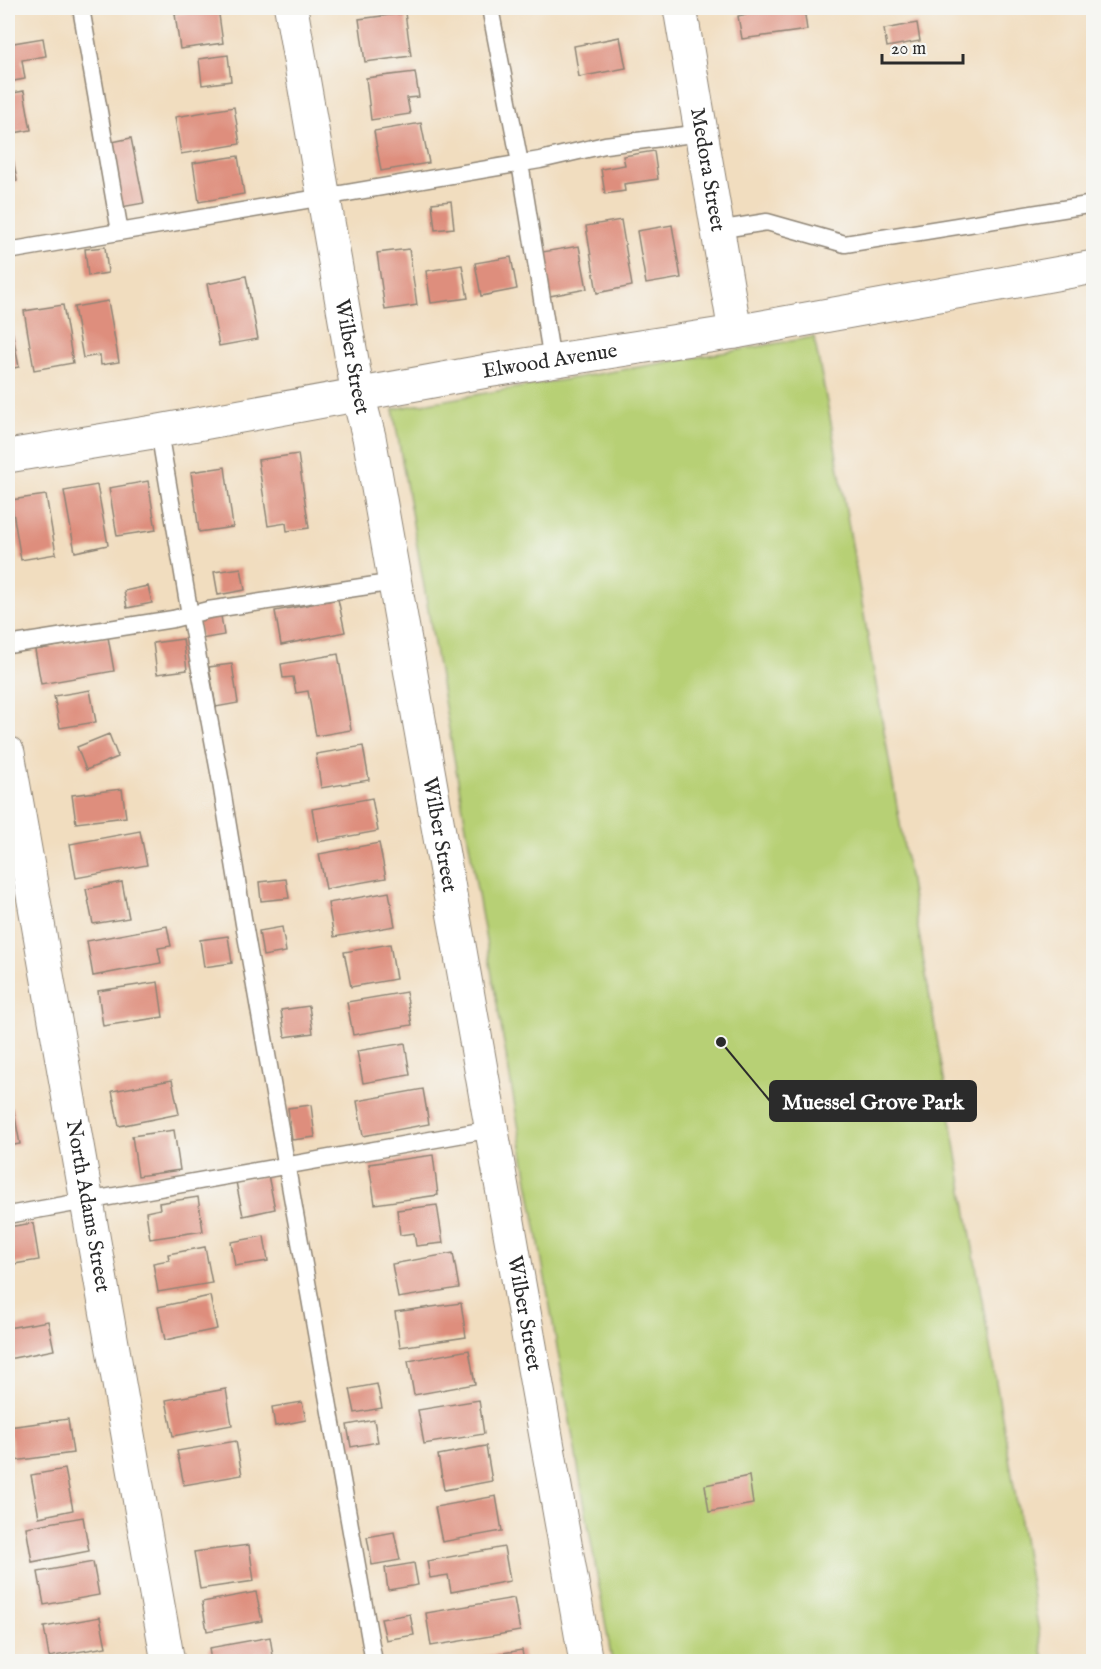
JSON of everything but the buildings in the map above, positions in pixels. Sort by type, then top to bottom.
[{"type":"street","name":"Wilber Street","points":[[291,8],[358,395],[369,437],[586,1662]]},
{"type":"street","name":"Medora Street","points":[[680,8],[735,332]]},
{"type":"street","name":"Elwood Avenue","points":[[8,456],[552,361],[735,332],[1094,267]]},
{"type":"street","name":"North Adams Street","points":[[8,753],[168,1662]]},
{"type":"lane","points":[[81,8],[120,232]]},
{"type":"lane","points":[[490,8],[520,163],[552,361]]},
{"type":"lane","points":[[8,251],[540,160],[605,145],[701,133]]},
{"type":"lane","points":[[717,230],[767,222],[845,244],[1094,204]]},
{"type":"lane","points":[[159,430],[374,1662]]},
{"type":"lane","points":[[8,645],[190,615],[208,610],[395,582]]},
{"type":"lane","points":[[8,1215],[492,1129]]},
{"type":"green space","points":[[814,337],[831,423],[1044,1661],[612,1661],[393,409]]},
{"type":"place","name":"Muessel Grove Park","points":[[721,1042]]}]
